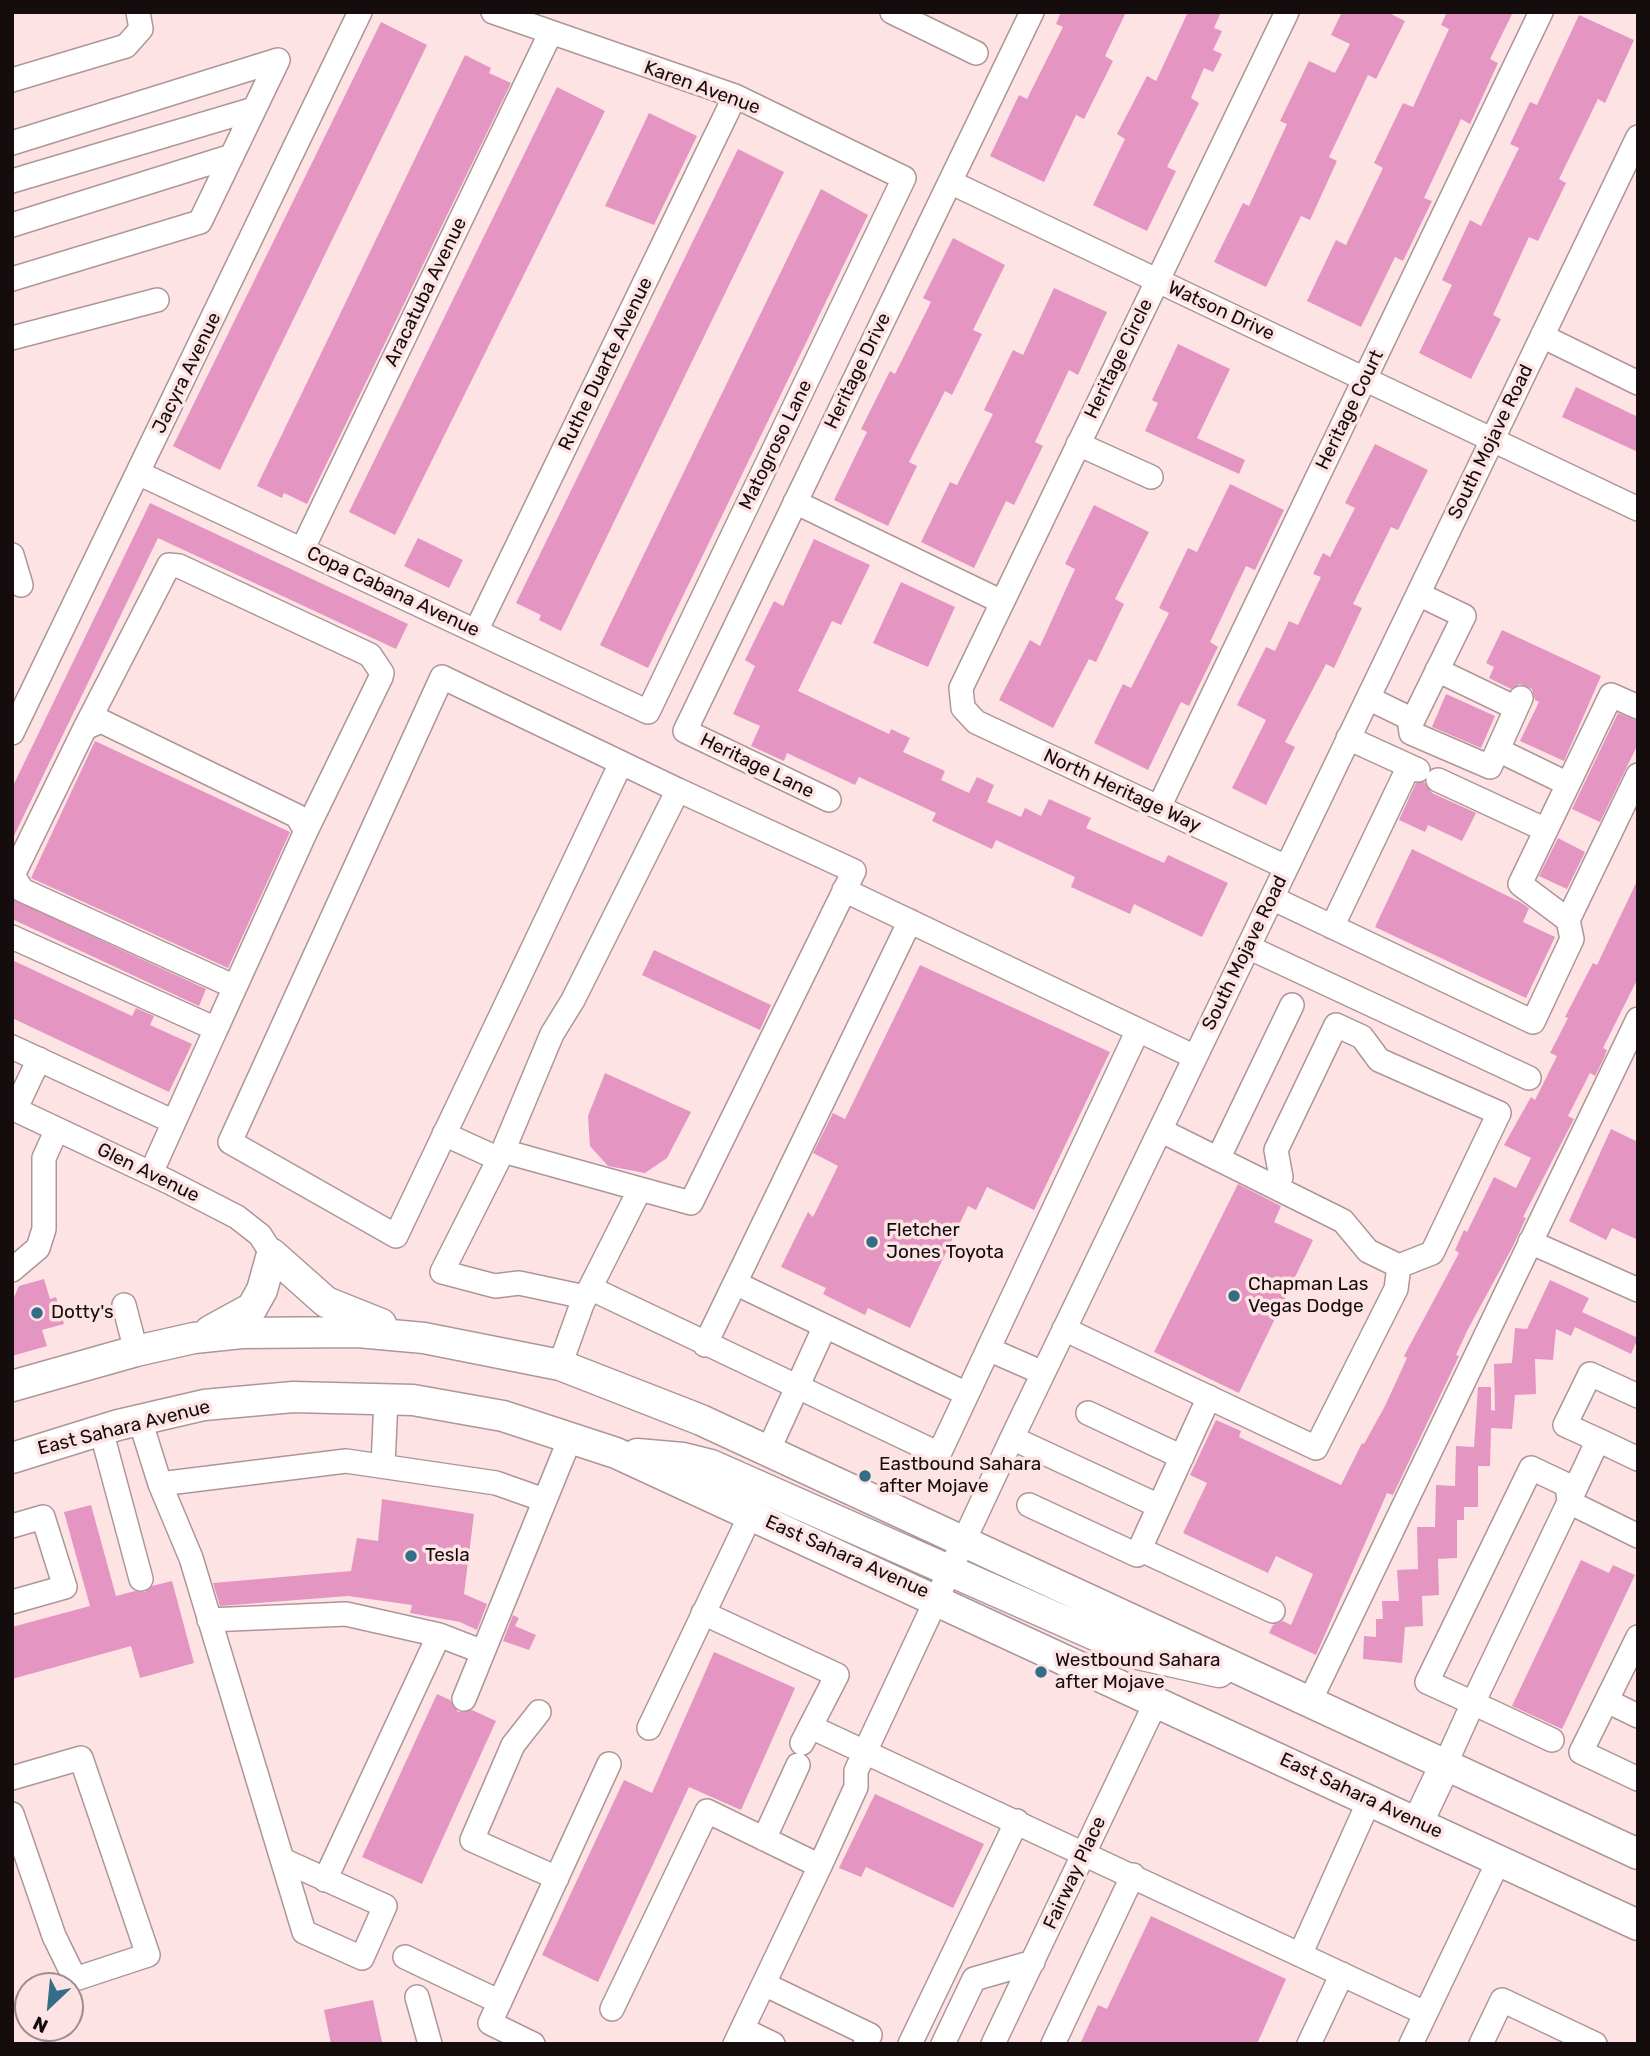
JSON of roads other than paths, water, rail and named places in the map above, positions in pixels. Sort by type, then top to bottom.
[{"type":"main road","points":[[194,1338],[252,1308],[262,1290],[272,1254],[308,1288],[336,1308],[424,1338]]},
{"type":"main road","points":[[12,1386],[136,1350],[194,1338],[288,1331],[358,1332],[424,1338],[560,1365],[640,1394],[768,1451],[1638,1854]]},
{"type":"main road","name":"East Sahara Avenue","points":[[12,1458],[101,1430],[204,1405],[293,1397],[435,1402],[503,1416],[615,1453],[937,1598],[1638,1925]]},
{"type":"main road","points":[[615,1453],[683,1458],[711,1465],[1138,1654],[1258,1678]]},
{"type":"main road","points":[[1418,1822],[1445,1765]]},
{"type":"street","points":[[12,80],[125,46],[141,29],[138,12]]},
{"type":"street","name":"Jacyra Avenue","points":[[12,733],[360,12]]},
{"type":"street","name":"Karen Avenue","points":[[493,12],[550,34],[736,96],[904,178]]},
{"type":"street","points":[[892,12],[976,53]]},
{"type":"street","name":"Heritage Drive","points":[[685,731],[1032,12]]},
{"type":"street","name":"Heritage Circle","points":[[963,708],[961,688],[1287,12]]},
{"type":"street","name":"Heritage Court","points":[[1159,807],[1541,12]]},
{"type":"street","name":"Aracatuba Avenue","points":[[302,550],[550,34]]},
{"type":"street","points":[[12,143],[278,60],[200,222],[12,279]]},
{"type":"street","name":"Ruthe Duarte Avenue","points":[[476,631],[736,96]]},
{"type":"street","points":[[12,181],[254,109]]},
{"type":"street","name":"South Mojave Road","points":[[738,2036],[856,1787],[860,1762],[963,1541],[1638,136]]},
{"type":"street","points":[[12,225],[232,156]]},
{"type":"street","name":"Matogroso Lane","points":[[648,712],[904,178]]},
{"type":"street","name":"Watson Drive","points":[[950,182],[1492,439]]},
{"type":"street","points":[[12,338],[157,300]]},
{"type":"street","points":[[1542,336],[1638,383]]},
{"type":"street","points":[[1492,439],[1638,509]]},
{"type":"street","points":[[1078,444],[1151,477]]},
{"type":"street","name":"Copa Cabana Avenue","points":[[138,473],[648,712]]},
{"type":"street","points":[[795,502],[1002,602]]},
{"type":"street","points":[[12,555],[21,585]]},
{"type":"street","points":[[151,1173],[236,987],[306,831],[382,673],[370,655],[179,566],[169,565],[13,876],[22,890],[236,987]]},
{"type":"street","points":[[1410,726],[1464,616],[1418,594]]},
{"type":"street","points":[[1437,670],[1519,703],[1494,758]]},
{"type":"street","points":[[444,1134],[501,1155],[691,1203],[844,890],[853,871],[443,677],[230,1142],[396,1236],[444,1134],[621,763]]},
{"type":"street","points":[[1569,919],[1520,884],[1611,695],[1638,707]]},
{"type":"street","points":[[1368,698],[1409,718],[1411,733],[1568,784]]},
{"type":"street","name":"North Heritage Way","points":[[963,708],[976,722],[1286,867]]},
{"type":"street","points":[[85,728],[101,721],[297,816],[306,831]]},
{"type":"street","name":"Heritage Lane","points":[[685,731],[830,800]]},
{"type":"street","points":[[1348,738],[1546,830]]},
{"type":"street","points":[[1332,927],[1422,772]]},
{"type":"street","points":[[1272,898],[1532,1022],[1572,939],[1569,919],[1638,775]]},
{"type":"street","points":[[678,790],[573,1000],[552,1034],[501,1155],[442,1272],[495,1286],[519,1283],[587,1293],[939,1454],[1138,1030]]},
{"type":"street","points":[[844,890],[1195,1057]]},
{"type":"street","points":[[705,1345],[910,921]]},
{"type":"street","points":[[12,937],[216,1029]]},
{"type":"street","points":[[1248,947],[1528,1078]]},
{"type":"street","points":[[1218,1159],[1292,1004]]},
{"type":"street","points":[[1309,1703],[1638,1019]]},
{"type":"street","points":[[1160,1130],[1343,1221],[1368,1251],[1399,1266],[1432,1253],[1499,1113],[1379,1060],[1362,1037],[1336,1025],[1276,1150],[1281,1177],[1277,1188]]},
{"type":"street","points":[[12,1047],[174,1122]]},
{"type":"street","points":[[13,1109],[39,1059]]},
{"type":"street","name":"Glen Avenue","points":[[13,1109],[151,1173],[244,1222],[260,1235],[272,1254]]},
{"type":"street","points":[[12,1270],[38,1248],[44,1229],[44,1158],[57,1129]]},
{"type":"street","points":[[560,1365],[587,1293],[640,1189]]},
{"type":"street","points":[[1530,1242],[1638,1290]]},
{"type":"street","points":[[1064,1329],[1316,1448],[1396,1289],[1399,1266]]},
{"type":"street","points":[[735,1283],[967,1394]]},
{"type":"street","points":[[124,1305],[136,1350]]},
{"type":"street","points":[[768,1451],[825,1326]]},
{"type":"street","points":[[988,1349],[1043,1373]]},
{"type":"street","points":[[1638,1396],[1590,1374],[1565,1425],[1638,1459]]},
{"type":"street","points":[[1029,1505],[1137,1555],[1209,1398]]},
{"type":"street","points":[[383,1466],[386,1399]]},
{"type":"street","points":[[1088,1413],[1182,1457]]},
{"type":"street","points":[[140,1420],[160,1484],[187,1548],[285,1861],[304,1932],[362,1958],[385,1906],[285,1861]]},
{"type":"street","points":[[101,1430],[141,1579]]},
{"type":"street","points":[[464,1699],[570,1436]]},
{"type":"street","points":[[1012,1438],[1159,1506]]},
{"type":"street","points":[[1445,1765],[1598,1440]]},
{"type":"street","points":[[160,1484],[346,1461],[496,1483],[544,1500]]},
{"type":"street","points":[[1552,1740],[1427,1682],[1531,1468],[1567,1485],[1569,1502]]},
{"type":"street","points":[[1569,1502],[1638,1536]]},
{"type":"street","points":[[649,1728],[751,1514]]},
{"type":"street","points":[[12,1526],[43,1517],[65,1587],[12,1602]]},
{"type":"street","points":[[1139,1549],[1273,1611]]},
{"type":"street","points":[[703,1613],[837,1675],[764,1839]]},
{"type":"street","points":[[209,1620],[346,1614],[439,1635],[483,1652]]},
{"type":"street","points":[[325,1880],[439,1635]]},
{"type":"street","points":[[1638,1637],[1581,1752],[1638,1779]]},
{"type":"street","points":[[1607,1701],[1638,1716]]},
{"type":"street","name":"Fairway Place","points":[[993,2044],[1156,1702]]},
{"type":"street","points":[[539,1712],[513,1745],[472,1840],[557,1878]]},
{"type":"street","points":[[804,1745],[860,1762],[1017,1821],[1425,2013]]},
{"type":"street","points":[[12,1778],[81,1758],[148,1955],[75,1979],[54,1936],[13,1818]]},
{"type":"street","points":[[533,2044],[490,2023],[608,1764]]},
{"type":"street","points":[[1300,1955],[1369,1801]]},
{"type":"street","points":[[611,2009],[707,1811],[820,1866]]},
{"type":"street","points":[[910,2044],[1017,1821]]},
{"type":"street","points":[[1411,2044],[1499,1860]]},
{"type":"street","points":[[1053,2044],[1133,1875]]},
{"type":"street","points":[[405,1957],[500,2002]]},
{"type":"street","points":[[943,2044],[974,1979],[1033,1962]]},
{"type":"street","points":[[1317,2041],[1342,1974]]},
{"type":"street","points":[[764,1984],[870,2035],[865,2044]]},
{"type":"street","points":[[417,1997],[430,2044]]},
{"type":"street","points":[[1481,2044],[1502,2000],[1595,2044]]},
{"type":"street","points":[[738,2036],[773,2044]]},
{"type":"place","name":"Fletcher Jones Toyota","points":[[872,1242]]},
{"type":"place","name":"Chapman Las Vegas Dodge","points":[[1234,1296]]},
{"type":"place","name":"Dotty's","points":[[37,1313]]},
{"type":"place","name":"Eastbound Sahara after Mojave","points":[[865,1476]]},
{"type":"place","name":"Tesla","points":[[411,1556]]},
{"type":"place","name":"Westbound Sahara after Mojave","points":[[1041,1672]]}]
